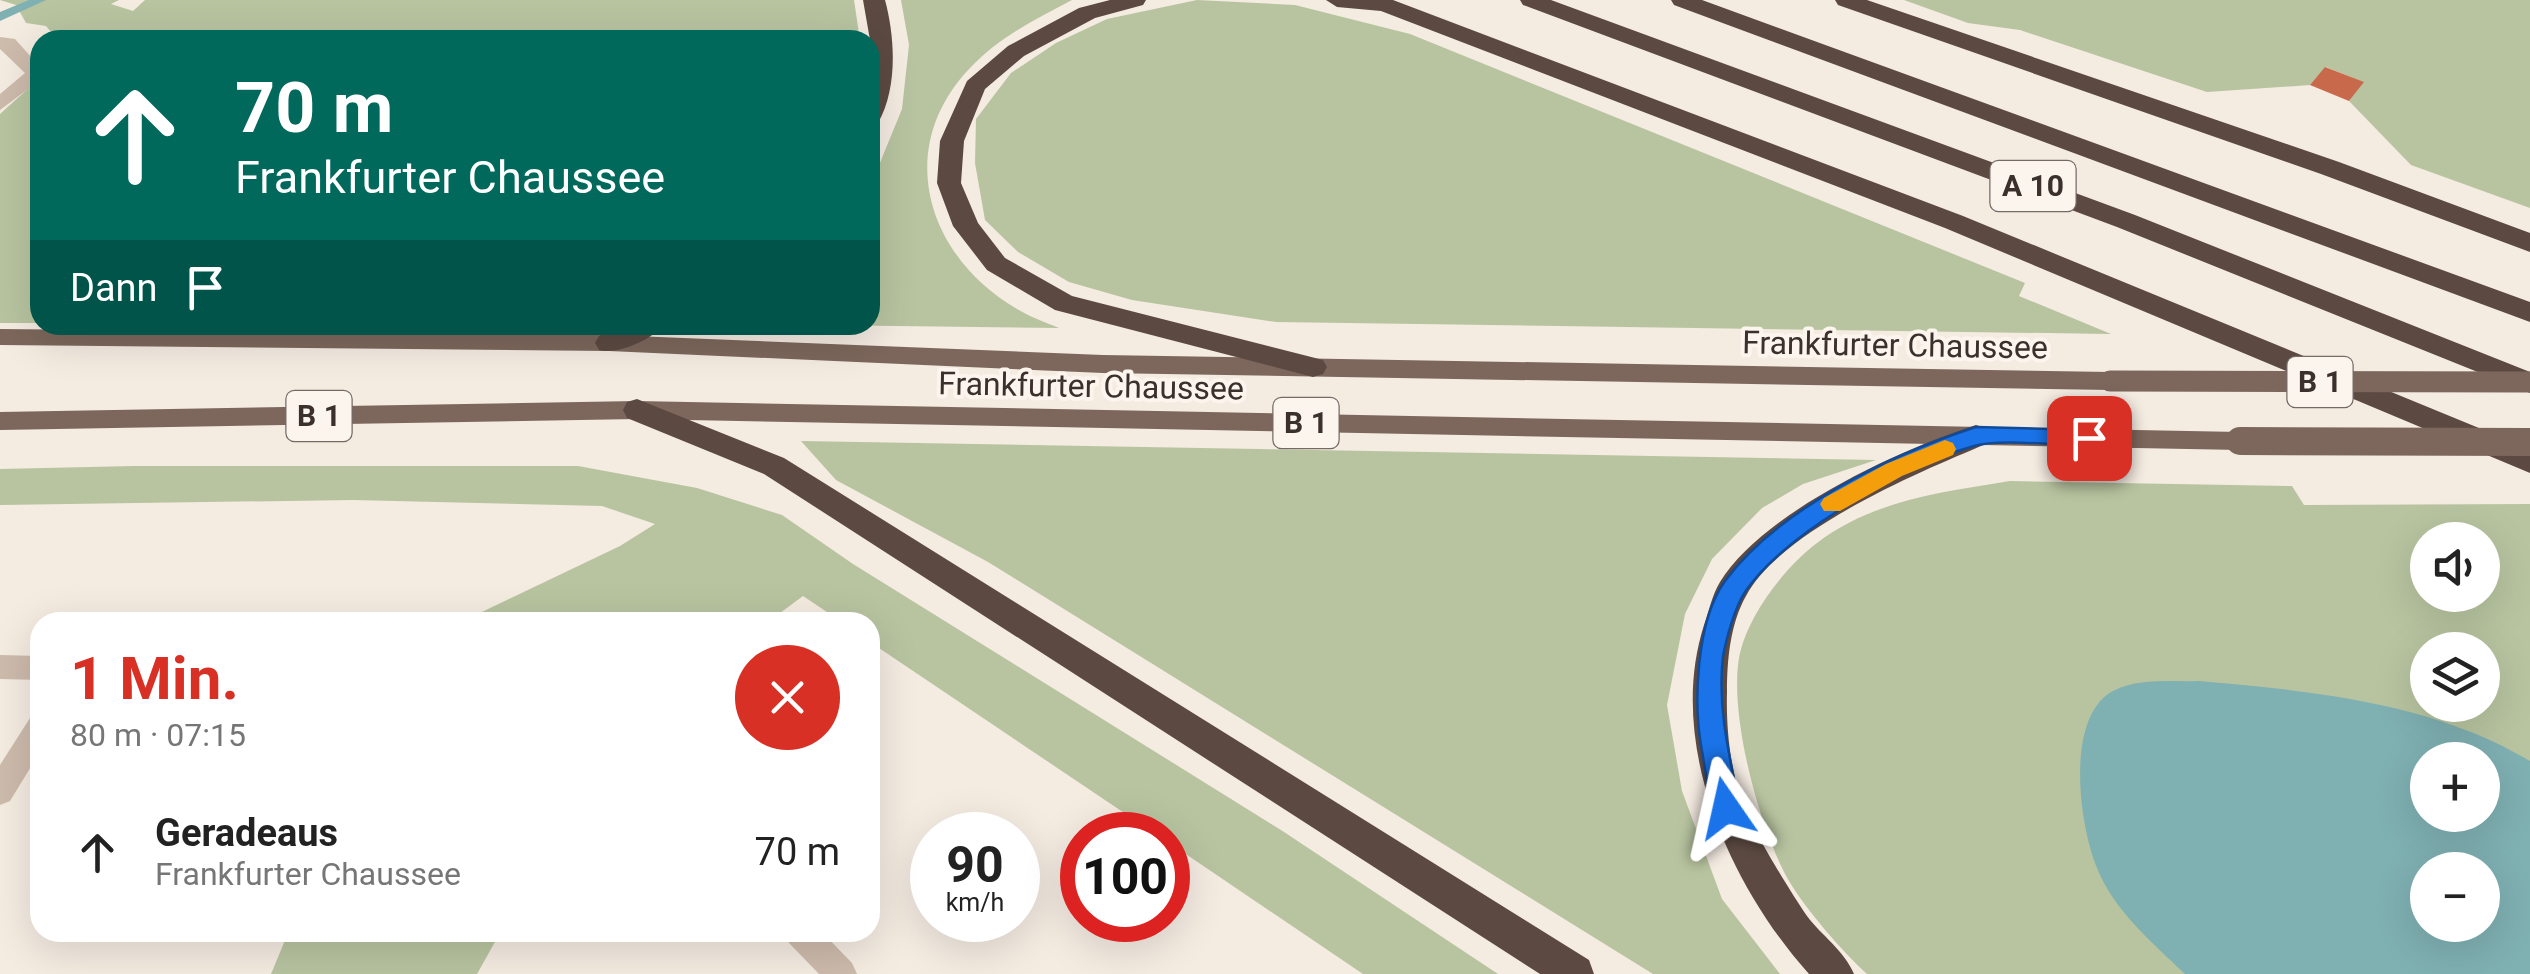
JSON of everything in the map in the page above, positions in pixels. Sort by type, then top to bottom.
[{"type":"highway","points":[[874,0],[880,30]]},
{"type":"highway","points":[[1135,0],[1087,13],[1016,51],[976,86],[952,141],[949,183],[966,226],[996,264],[1064,303],[1313,367]]},
{"type":"highway","points":[[1337,0],[1378,2],[2069,269],[2336,376],[2530,462]]},
{"type":"highway","name":"A 10","points":[[1530,0],[2126,220],[2530,383]]},
{"type":"highway","name":"A 10","points":[[1682,0],[2165,174],[2530,312]]},
{"type":"highway","points":[[1856,2],[2330,168],[2530,243]]},
{"type":"highway","points":[[609,343],[627,335]]},
{"type":"highway","points":[[637,410],[774,466],[1576,974]]},
{"type":"highway","points":[[1835,974],[1794,929],[1726,808],[1709,721],[1711,655],[1732,589],[1772,545],[1839,500],[1894,470],[1976,436]]},
{"type":"main road","name":"Frankfurter Chaussee","points":[[0,337],[609,343],[1103,364],[2110,381],[2530,383]]},
{"type":"main road","name":"Frankfurter Chaussee","points":[[0,421],[637,410],[2240,441],[2530,442]]},
{"type":"lane","points":[[0,43],[8,43],[30,67]]},
{"type":"lane","points":[[0,104],[30,79]]},
{"type":"lane","points":[[0,667],[30,668]]},
{"type":"lane","points":[[0,791],[30,743]]},
{"type":"lane","points":[[810,942],[842,974]]},
{"type":"green space","points":[[0,0],[119,0],[111,4],[133,11],[145,0],[854,0],[858,30],[49,30],[26,23],[16,5]]},
{"type":"green space","points":[[901,0],[1072,0],[1006,38],[971,67],[947,98],[932,131],[927,165],[931,198],[942,230],[960,260],[986,287],[1017,309],[1059,328],[880,326],[880,163],[902,109],[909,45]]},
{"type":"green space","points":[[1197,0],[1295,5],[1410,34],[2025,283],[2019,296],[2111,334],[1276,322],[1132,300],[1069,282],[1018,252],[985,220],[975,163],[976,119],[1011,73],[1056,43],[1107,19]]},
{"type":"green space","points":[[1904,0],[2530,0],[2530,208],[2411,165],[2349,101],[2363,82],[2326,67],[2310,85],[2207,92],[2020,30],[1968,23]]},
{"type":"green space","points":[[30,87],[30,323],[0,323],[0,114]]},
{"type":"green space","points":[[801,441],[1876,460],[1803,484],[1762,508],[1712,559],[1685,614],[1667,705],[1682,791],[1722,899],[1780,974],[1653,974],[988,562],[836,480]]},
{"type":"green space","points":[[578,466],[697,488],[782,515],[853,564],[1281,830],[1498,974],[1363,974],[1190,857],[1190,812],[1123,812],[880,649],[880,612],[827,612],[803,596],[781,612],[482,612],[620,546],[655,524],[602,506],[353,500],[0,505],[0,469]]},
{"type":"green space","points":[[2010,481],[2292,486],[2304,505],[2530,504],[2530,974],[1867,974],[1796,893],[1767,832],[1742,737],[1737,677],[1740,653],[1751,623],[1770,592],[1817,543],[1861,517],[1934,494]]},
{"type":"green space","points":[[284,942],[495,942],[477,974],[271,974]]},
{"type":"water","points":[[2156,681],[2199,681],[2327,695],[2410,712],[2410,722],[2444,722],[2494,742],[2410,742],[2410,832],[2500,832],[2500,745],[2530,761],[2530,974],[2185,974],[2135,925],[2104,884],[2091,849],[2081,799],[2082,746],[2088,722],[2099,703],[2115,690]]},
{"type":"building","points":[[2325,67],[2364,82],[2349,101],[2310,85]]},
{"type":"waterway","points":[[0,17],[40,0]]},
{"type":"slow traffic","points":[[1832,504],[1894,470],[1945,449]]},
{"type":"route","points":[[1726,808],[1709,721],[1711,655],[1732,589],[1772,545],[1839,500],[1894,470],[1976,436],[2089,438]]}]
